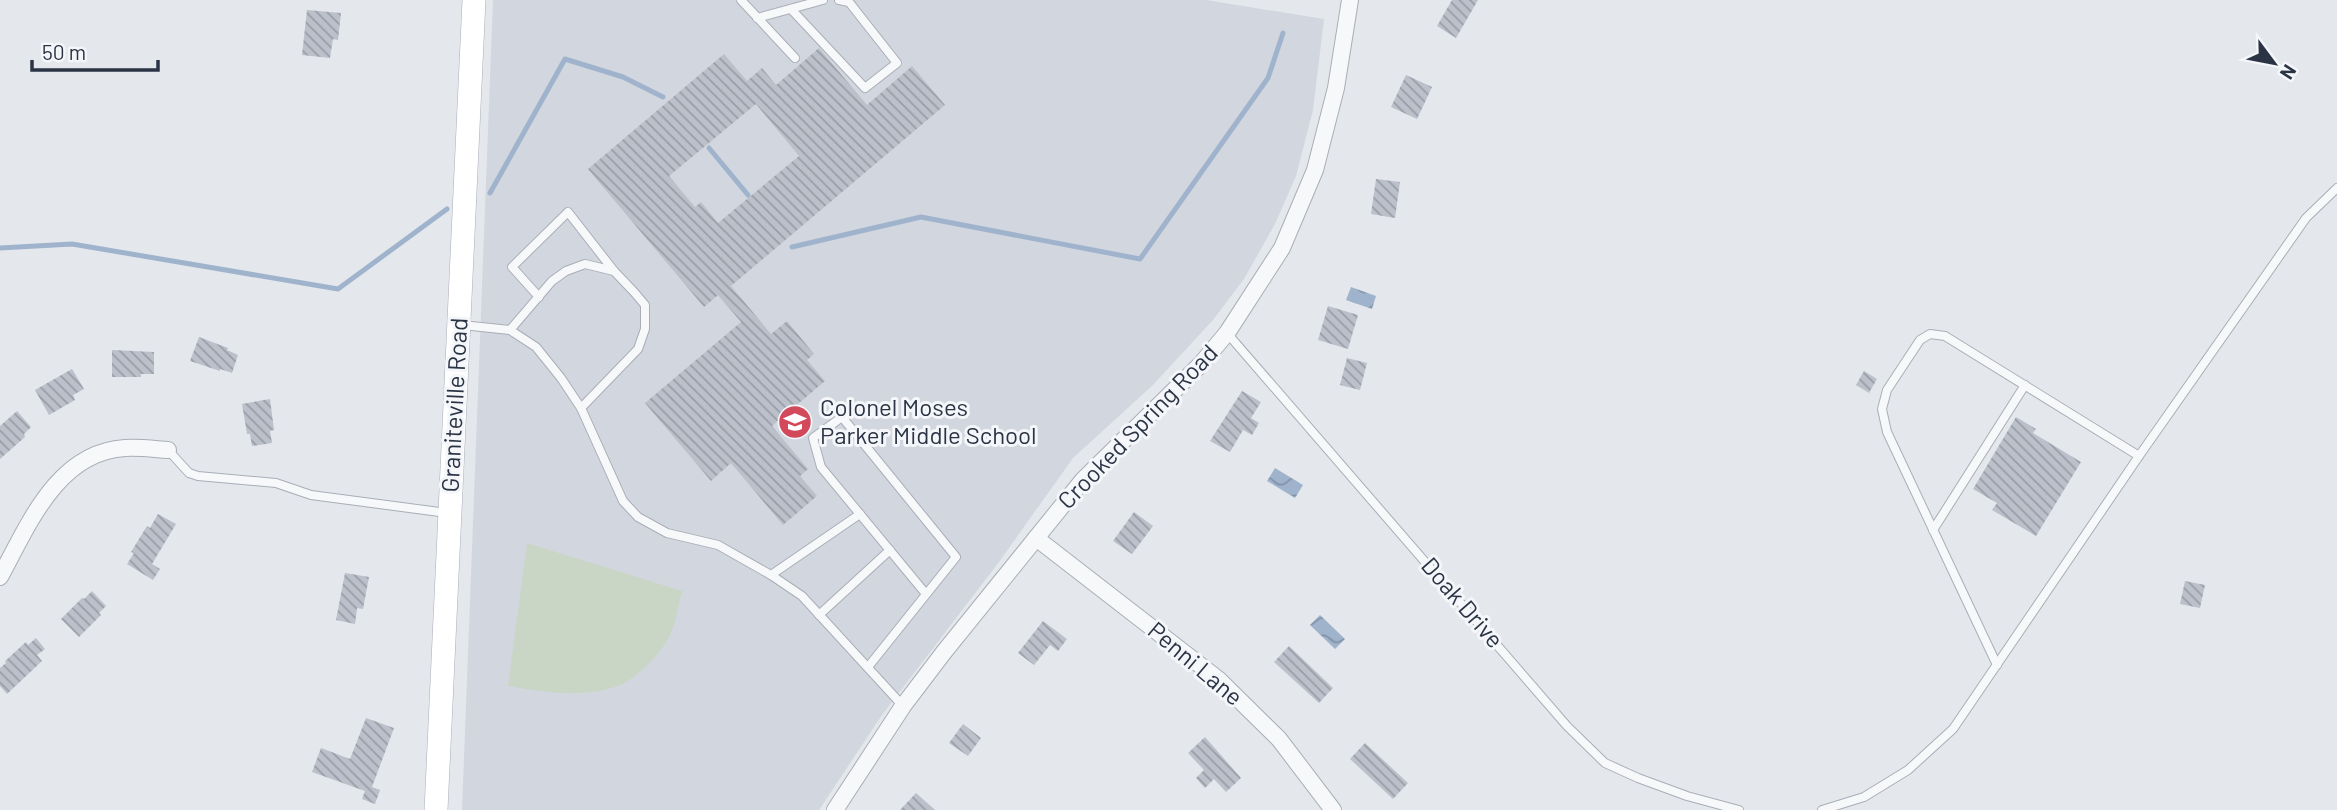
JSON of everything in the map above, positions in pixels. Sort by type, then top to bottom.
[{"type":"main road","name":"Graniteville Road","points":[[436,810],[474,0]]},
{"type":"street","name":"Crooked Spring Road","points":[[835,810],[903,706],[944,652],[1083,480],[1201,364],[1227,333],[1282,248],[1315,170],[1336,88],[1350,0]]},
{"type":"street","points":[[0,577],[43,500],[56,482],[68,472],[105,452],[124,448],[169,450]]},
{"type":"street","name":"Penni Lane","points":[[1037,538],[1219,679],[1279,739],[1334,810]]},
{"type":"lane","points":[[741,0],[795,58]]},
{"type":"lane","points":[[758,18],[823,0]]},
{"type":"lane","points":[[791,9],[865,88],[897,63],[849,2],[839,0]]},
{"type":"lane","points":[[1822,810],[1864,797],[1908,770],[1953,729],[2139,456],[2306,218],[2337,188]]},
{"type":"lane","points":[[539,297],[512,267],[568,212],[614,271],[645,305],[645,329],[638,349],[581,408]]},
{"type":"lane","points":[[510,330],[552,281],[566,271],[585,264],[614,271]]},
{"type":"lane","points":[[459,325],[510,330],[536,347],[581,408],[623,501],[638,517],[667,533],[718,545],[802,596],[903,706]]},
{"type":"lane","name":"Doak Drive","points":[[1227,333],[1567,726],[1605,764],[1687,796],[1739,810]]},
{"type":"lane","points":[[1997,665],[1887,432],[1882,409],[1887,390],[1920,340],[1930,334],[1945,336],[2139,456]]},
{"type":"lane","points":[[1933,530],[2025,385]]},
{"type":"lane","points":[[868,667],[956,557],[842,416],[813,438],[821,467],[926,594]]},
{"type":"lane","points":[[169,450],[189,473],[198,476],[276,483],[311,495],[450,514]]},
{"type":"lane","points":[[771,575],[860,514]]},
{"type":"lane","points":[[819,615],[890,550]]},
{"type":"shaded area","name":"Colonel Moses Parker Middle School","points":[[493,0],[1206,0],[1324,19],[1313,110],[1296,176],[1275,224],[1244,279],[1213,320],[1153,385],[1073,458],[999,562],[882,715],[819,810],[462,810]]},
{"type":"green space","points":[[527,543],[682,591],[669,637],[646,667],[623,684],[589,692],[548,692],[508,686]]},
{"type":"water","points":[[1351,287],[1376,296],[1372,309],[1346,300]]},
{"type":"water","points":[[1275,468],[1303,485],[1295,498],[1267,481]]},
{"type":"water","points":[[1320,615],[1345,639],[1335,649],[1310,625]]},
{"type":"building","points":[[1452,0],[1478,0],[1456,38],[1437,26]]},
{"type":"building","points":[[307,10],[341,13],[338,40],[333,39],[330,58],[302,55]]},
{"type":"building","points":[[819,48],[867,105],[912,66],[945,105],[731,286],[771,334],[787,321],[814,354],[807,360],[825,381],[772,426],[808,469],[800,476],[817,496],[783,525],[731,463],[711,481],[645,403],[741,322],[718,295],[704,307],[588,169],[724,54],[747,81],[762,68],[776,85]],"holes":[[[756,104],[799,156],[718,223],[701,202],[695,207],[669,176]]]},
{"type":"building","points":[[1406,75],[1432,87],[1417,119],[1391,107]]},
{"type":"building","points":[[1376,179],[1400,182],[1395,218],[1371,214]]},
{"type":"building","points":[[1328,306],[1358,315],[1348,349],[1318,340]]},
{"type":"building","points":[[199,337],[228,348],[227,350],[238,355],[232,373],[190,361]]},
{"type":"building","points":[[112,350],[154,352],[154,374],[112,377]]},
{"type":"building","points":[[1347,358],[1367,363],[1360,390],[1340,385]]},
{"type":"building","points":[[72,369],[84,389],[73,395],[75,400],[49,415],[35,390]]},
{"type":"building","points":[[1864,371],[1877,379],[1869,393],[1856,385]]},
{"type":"building","points":[[1242,391],[1261,402],[1251,418],[1259,423],[1252,435],[1243,430],[1230,452],[1210,441]]},
{"type":"building","points":[[270,399],[274,430],[270,431],[272,443],[252,446],[242,404]]},
{"type":"building","points":[[17,411],[31,427],[24,434],[25,437],[0,459],[0,426]]},
{"type":"building","points":[[2016,417],[2036,429],[2033,433],[2081,462],[2036,536],[1992,510],[1997,503],[1973,489]]},
{"type":"building","points":[[1134,512],[1153,526],[1132,554],[1113,541]]},
{"type":"building","points":[[158,514],[176,524],[152,564],[160,569],[153,580],[127,564],[147,526],[150,528]]},
{"type":"building","points":[[345,573],[369,577],[363,609],[357,608],[355,624],[336,620]]},
{"type":"building","points":[[2185,581],[2205,585],[2200,608],[2180,604]]},
{"type":"building","points":[[92,591],[106,606],[99,613],[101,615],[79,637],[61,619]]},
{"type":"building","points":[[1043,621],[1067,639],[1058,651],[1050,645],[1034,665],[1018,653]]},
{"type":"building","points":[[36,638],[45,649],[37,655],[42,661],[7,694],[0,686],[0,668],[26,642],[28,645]]},
{"type":"building","points":[[1289,646],[1333,688],[1319,703],[1274,662]]},
{"type":"building","points":[[366,718],[394,728],[372,787],[380,790],[375,804],[362,799],[365,791],[312,772],[321,748],[350,759]]},
{"type":"building","points":[[963,724],[981,738],[968,756],[949,743]]},
{"type":"building","points":[[1205,737],[1241,778],[1226,792],[1214,779],[1205,788],[1196,778],[1204,770],[1188,753]]},
{"type":"building","points":[[1365,743],[1408,783],[1393,799],[1350,759]]},
{"type":"building","points":[[916,793],[935,810],[900,810]]},
{"type":"waterway","points":[[792,247],[921,217],[1140,259],[1268,78],[1283,33]]},
{"type":"waterway","points":[[490,193],[565,59],[623,77],[663,97]]},
{"type":"waterway","points":[[709,148],[748,195]]},
{"type":"waterway","points":[[0,248],[72,244],[338,289],[447,209]]},
{"type":"place","name":"Colonel Moses Parker Middle School","points":[[795,422]]}]
